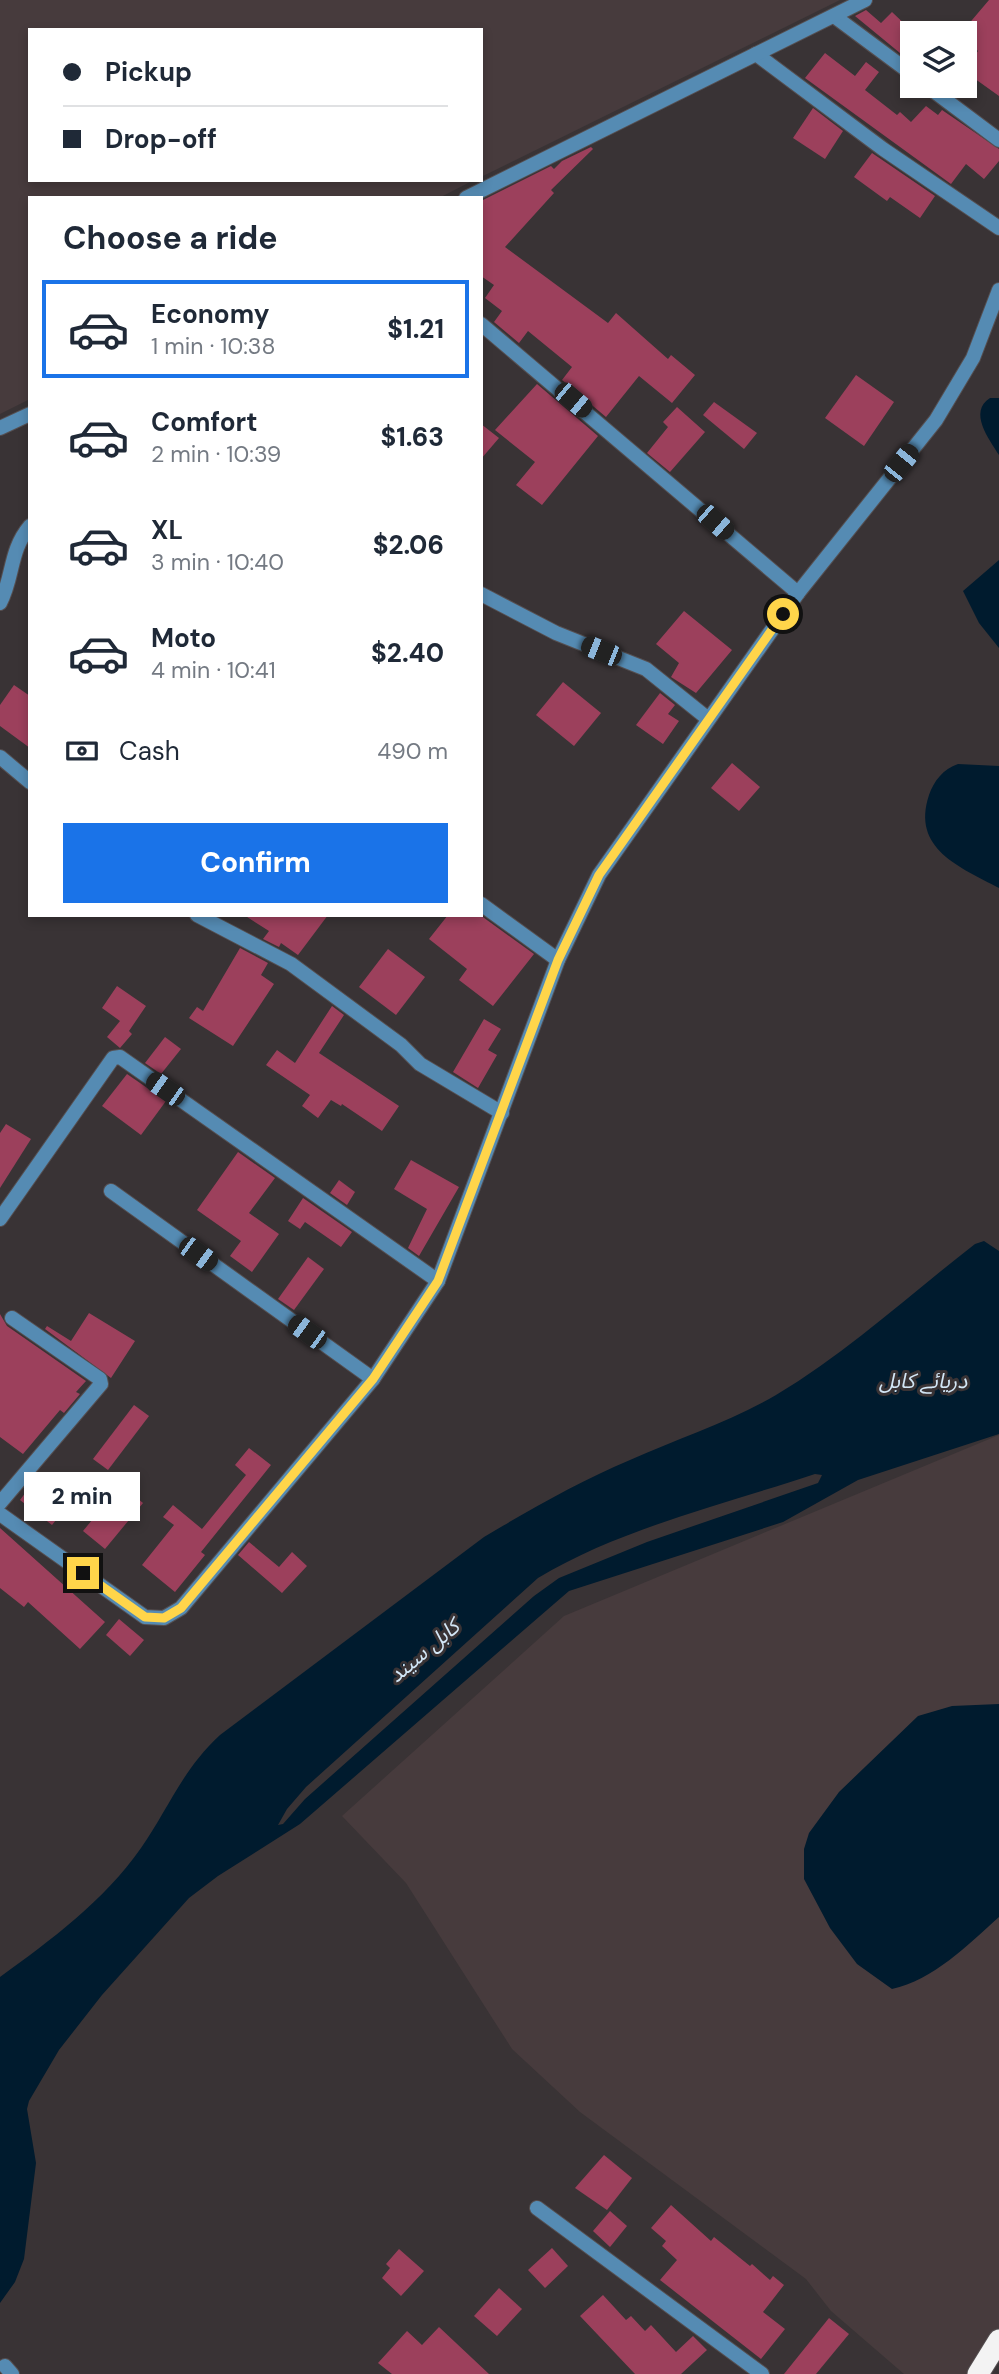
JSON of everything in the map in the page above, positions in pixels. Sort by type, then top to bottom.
[{"type":"highway","points":[[978,2374],[999,2340]]},
{"type":"street","points":[[470,196],[865,0]]},
{"type":"street","points":[[834,16],[900,65]]},
{"type":"street","points":[[756,54],[883,149],[999,228]]},
{"type":"street","points":[[943,98],[999,140]]},
{"type":"street","points":[[0,1514],[145,1617],[164,1618],[181,1608],[373,1379],[438,1281],[558,960],[599,875],[707,718],[798,593],[936,420],[974,358],[999,290]]},
{"type":"street","points":[[483,326],[798,593]]},
{"type":"street","points":[[0,428],[28,415]]},
{"type":"street","points":[[0,603],[7,589],[13,551],[28,529]]},
{"type":"street","points":[[483,595],[556,633],[646,668],[707,718]]},
{"type":"street","points":[[0,757],[28,780]]},
{"type":"street","points":[[483,905],[558,960]]},
{"type":"street","points":[[201,917],[291,964],[401,1045],[420,1064],[502,1113]]},
{"type":"street","points":[[0,1219],[113,1058],[120,1057],[438,1281]]},
{"type":"street","points":[[111,1191],[373,1379]]},
{"type":"street","points":[[0,1503],[101,1384],[100,1379],[12,1318]]},
{"type":"street","points":[[537,2208],[762,2374]]},
{"type":"shaded area","points":[[0,0],[840,0],[483,176],[483,28],[28,28],[28,182],[470,182],[443,196],[28,196],[28,400],[0,414]]},
{"type":"shaded area","points":[[999,1435],[999,2340],[978,2374],[904,2374],[831,2311],[806,2279],[580,2112],[512,2049],[406,1883],[342,1816],[564,1616]]},
{"type":"water","points":[[990,398],[999,398],[999,455],[982,426],[981,411]]},
{"type":"water","points":[[999,560],[999,648],[979,623],[963,591]]},
{"type":"water","points":[[958,764],[999,766],[999,888],[955,864],[933,843],[927,829],[925,814],[931,790],[944,772]]},
{"type":"water","name":"دریائے کابل","points":[[984,1241],[999,1251],[999,1434],[858,1480],[783,1522],[569,1591],[300,1824],[218,1876],[189,1898],[102,1995],[59,2050],[29,2101],[27,2109],[36,2163],[24,2259],[15,2282],[0,2303],[0,1977],[57,1934],[111,1885],[141,1848],[186,1776],[207,1748],[220,1735],[484,1537],[593,1477],[723,1422],[776,1395],[853,1342],[975,1244]],"holes":[[[815,1474],[822,1475],[818,1483],[647,1542],[559,1578],[534,1596],[305,1799],[283,1824],[278,1825],[287,1809],[306,1787],[538,1578],[603,1545],[638,1531]]]},
{"type":"water","points":[[999,1704],[999,1917],[936,1970],[892,1989],[857,1964],[830,1928],[804,1879],[804,1849],[809,1833],[839,1792],[918,1716],[952,1706]]},
{"type":"building","points":[[989,0],[999,0],[999,96],[977,80],[977,21],[971,21]]},
{"type":"building","points":[[866,10],[881,23],[892,12],[901,21],[900,53],[855,16]]},
{"type":"building","points":[[825,53],[855,76],[866,62],[879,72],[865,90],[897,115],[900,112],[911,122],[926,106],[938,115],[942,110],[999,149],[999,161],[984,179],[966,164],[951,184],[805,78]]},
{"type":"building","points":[[813,108],[843,131],[825,159],[793,138]]},
{"type":"building","points":[[591,147],[593,149],[551,190],[554,193],[505,247],[608,323],[616,313],[668,359],[671,355],[695,375],[672,403],[639,376],[606,417],[562,380],[572,367],[528,331],[519,343],[494,322],[502,311],[485,298],[494,285],[483,277],[483,200],[551,166],[554,169],[562,161]]},
{"type":"building","points":[[872,153],[935,196],[920,218],[890,197],[887,201],[854,177]]},
{"type":"building","points":[[856,375],[894,402],[864,446],[825,418]]},
{"type":"building","points":[[537,384],[598,436],[542,505],[516,485],[535,462],[495,430]]},
{"type":"building","points":[[714,402],[757,433],[744,449],[703,415]]},
{"type":"building","points":[[677,407],[705,432],[670,472],[647,453],[668,427],[663,422]]},
{"type":"building","points":[[483,426],[499,438],[483,457]]},
{"type":"building","points":[[684,611],[732,650],[696,693],[671,677],[679,663],[656,644]]},
{"type":"building","points":[[563,682],[601,713],[574,746],[536,715]]},
{"type":"building","points":[[14,685],[28,695],[28,747],[0,726],[0,705]]},
{"type":"building","points":[[660,693],[675,705],[668,714],[679,721],[663,744],[636,725]]},
{"type":"building","points":[[732,763],[760,787],[739,811],[711,788]]},
{"type":"building","points":[[247,917],[326,917],[298,955],[281,943],[279,947],[263,939],[269,931]]},
{"type":"building","points":[[446,917],[483,917],[534,954],[493,1006],[459,980],[467,969],[429,939]]},
{"type":"building","points":[[240,948],[268,963],[261,975],[274,984],[233,1046],[189,1018],[197,1007],[203,1011]]},
{"type":"building","points":[[388,949],[425,977],[396,1015],[359,987]]},
{"type":"building","points":[[117,986],[146,1006],[129,1031],[132,1034],[120,1048],[107,1037],[120,1021],[102,1008]]},
{"type":"building","points":[[332,1006],[344,1015],[319,1053],[399,1106],[382,1131],[342,1104],[341,1106],[331,1100],[318,1118],[302,1106],[310,1095],[266,1065],[277,1050],[295,1063]]},
{"type":"building","points":[[484,1019],[501,1029],[488,1050],[497,1055],[478,1088],[453,1072]]},
{"type":"building","points":[[165,1037],[181,1049],[161,1074],[145,1063]]},
{"type":"building","points":[[127,1074],[166,1101],[141,1135],[102,1106]]},
{"type":"building","points":[[6,1124],[31,1139],[0,1188],[0,1133]]},
{"type":"building","points":[[238,1152],[275,1178],[249,1213],[279,1234],[252,1272],[230,1256],[241,1241],[197,1210]]},
{"type":"building","points":[[411,1160],[459,1187],[419,1256],[408,1248],[427,1209],[394,1189]]},
{"type":"building","points":[[339,1180],[355,1192],[347,1205],[330,1193]]},
{"type":"building","points":[[303,1198],[352,1232],[341,1247],[305,1222],[300,1229],[288,1221]]},
{"type":"building","points":[[308,1257],[324,1269],[294,1310],[278,1299]]},
{"type":"building","points":[[89,1313],[135,1341],[111,1378],[45,1329],[47,1326],[71,1341]]},
{"type":"building","points":[[0,1314],[7,1326],[86,1381],[76,1392],[80,1394],[64,1413],[60,1410],[23,1454],[0,1437]]},
{"type":"building","points":[[134,1405],[149,1416],[108,1470],[93,1459]]},
{"type":"building","points":[[249,1448],[271,1465],[201,1552],[205,1555],[175,1592],[142,1565],[174,1525],[163,1517],[173,1505],[202,1529],[246,1475],[235,1465]]},
{"type":"building","points":[[32,1484],[64,1510],[52,1525],[20,1500]]},
{"type":"building","points":[[121,1485],[143,1503],[105,1549],[83,1531]]},
{"type":"building","points":[[0,1528],[105,1622],[80,1649],[28,1602],[24,1607],[0,1588]]},
{"type":"building","points":[[249,1542],[279,1567],[292,1552],[307,1566],[282,1593],[238,1555]]},
{"type":"building","points":[[119,1619],[144,1640],[130,1656],[106,1635]]},
{"type":"building","points":[[604,2155],[632,2178],[607,2210],[575,2188]]},
{"type":"building","points":[[671,2205],[711,2241],[714,2237],[770,2280],[773,2276],[784,2285],[763,2312],[785,2329],[761,2359],[660,2280],[677,2260],[662,2246],[666,2241],[651,2228]]},
{"type":"building","points":[[610,2211],[627,2226],[610,2247],[593,2231]]},
{"type":"building","points":[[552,2248],[568,2266],[545,2288],[528,2270]]},
{"type":"building","points":[[399,2249],[424,2271],[401,2296],[382,2278],[390,2268],[386,2264]]},
{"type":"building","points":[[499,2288],[522,2309],[497,2336],[474,2316]]},
{"type":"building","points":[[603,2295],[626,2320],[631,2316],[645,2331],[651,2325],[676,2352],[693,2336],[707,2350],[681,2374],[635,2374],[580,2316]]},
{"type":"building","points":[[829,2318],[849,2334],[816,2374],[784,2374]]},
{"type":"building","points":[[439,2327],[489,2374],[392,2374],[378,2363],[407,2331],[422,2345]]},
{"type":"route","points":[[83,1573],[145,1617],[164,1618],[181,1608],[373,1379],[438,1281],[558,960],[599,875],[707,718],[783,614]]},
{"type":"water label","name":"کابل سيند","points":[[424,1651]]}]
